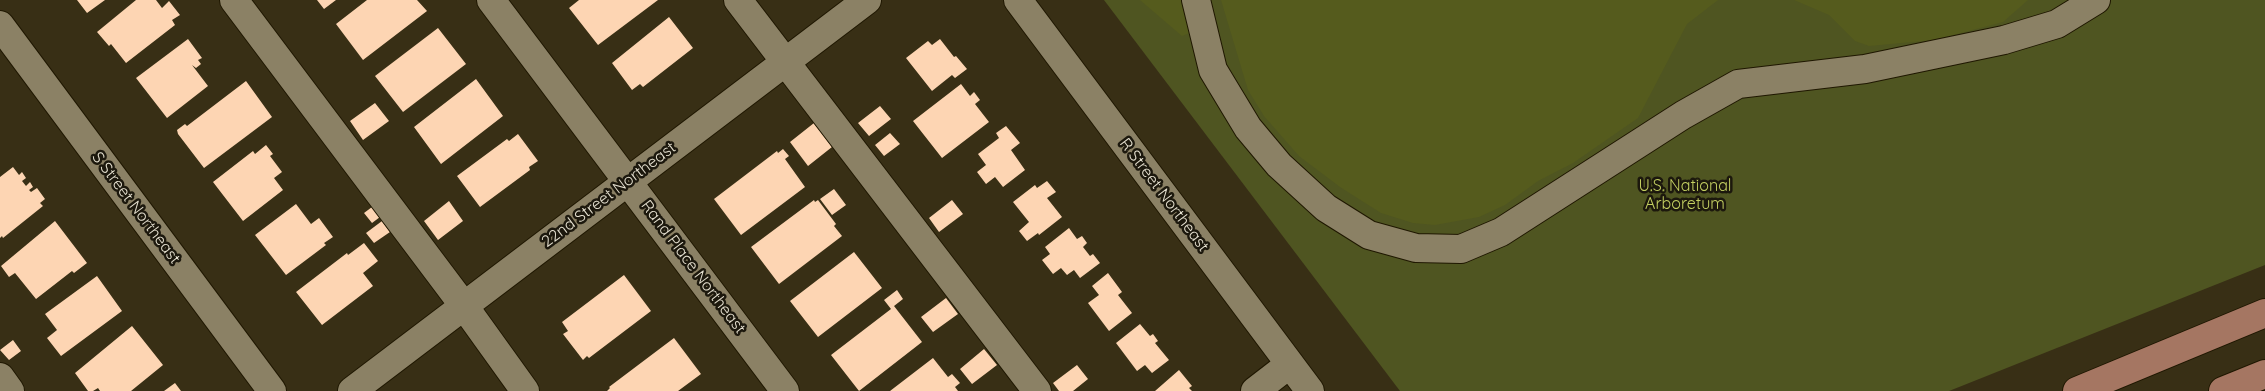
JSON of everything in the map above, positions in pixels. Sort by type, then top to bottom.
[{"type":"main road","points":[[2077,391],[2265,313]]},
{"type":"main road","points":[[2223,391],[2265,374]]},
{"type":"street","points":[[234,0],[464,306],[525,391]]},
{"type":"street","name":"Rand Place Northeast","points":[[491,0],[785,391]]},
{"type":"street","points":[[738,0],[1036,391]]},
{"type":"street","name":"22nd Street Northeast","points":[[352,391],[867,0]]},
{"type":"street","name":"R Street Northeast","points":[[1018,0],[1310,391]]},
{"type":"street","points":[[1196,0],[1213,70],[1248,128],[1279,165],[1326,208],[1369,235],[1416,248],[1460,249],[1501,232],[1683,115],[1738,84],[1865,68],[2004,40],[2057,24],[2096,0]]},
{"type":"street","name":"S Street Northeast","points":[[0,25],[272,391]]},
{"type":"street","points":[[1255,391],[1290,364]]},
{"type":"street","points":[[0,377],[10,391]]},
{"type":"green space","name":"U.S. National Arboretum","points":[[1104,0],[2265,0],[2265,265],[1949,391],[1400,391]]},
{"type":"green space","points":[[1140,0],[1191,0],[1195,31],[1182,36]]},
{"type":"green space","points":[[1221,0],[1718,0],[1687,24],[1638,118],[1573,163],[1538,181],[1505,205],[1479,217],[1435,225],[1413,223],[1381,213],[1340,187],[1299,156],[1264,116],[1248,90]]},
{"type":"green space","points":[[1794,0],[2028,0],[2003,22],[1934,40],[1869,46],[1855,41],[1829,15]]},
{"type":"building","points":[[77,0],[105,0],[87,13]]},
{"type":"building","points":[[136,0],[156,0],[162,8],[169,1],[180,15],[172,20],[175,25],[126,63],[111,44],[109,46],[97,32]]},
{"type":"building","points":[[317,0],[336,0],[324,9]]},
{"type":"building","points":[[367,0],[417,0],[427,11],[363,60],[336,24]]},
{"type":"building","points":[[579,0],[658,0],[598,45],[569,8]]},
{"type":"building","points":[[669,17],[693,48],[643,87],[640,84],[632,90],[612,63]]},
{"type":"building","points":[[438,28],[466,64],[403,112],[375,76]]},
{"type":"building","points":[[188,39],[202,58],[198,60],[201,64],[196,68],[192,65],[208,86],[167,118],[136,78]]},
{"type":"building","points":[[940,39],[954,57],[956,56],[967,69],[955,78],[952,75],[932,91],[906,58],[928,41],[932,45]]},
{"type":"building","points":[[476,79],[503,116],[441,164],[414,127]]},
{"type":"building","points":[[246,81],[272,117],[204,168],[178,134],[177,130],[185,124],[187,126]]},
{"type":"building","points":[[961,84],[970,96],[974,92],[980,100],[975,104],[989,122],[942,158],[913,121]]},
{"type":"building","points":[[375,103],[389,121],[363,140],[350,121]]},
{"type":"building","points":[[880,106],[891,119],[869,136],[858,123]]},
{"type":"building","points":[[814,123],[832,147],[808,166],[790,142]]},
{"type":"building","points":[[1006,126],[1020,143],[1011,150],[1025,170],[1003,187],[995,177],[986,184],[977,172],[986,165],[978,154],[999,138],[996,133]]},
{"type":"building","points":[[890,133],[900,144],[884,156],[875,145]]},
{"type":"building","points":[[518,134],[538,161],[529,167],[530,170],[480,207],[457,176],[507,139],[509,141]]},
{"type":"building","points":[[266,145],[273,154],[270,156],[282,172],[274,178],[283,190],[243,221],[213,182],[253,151],[255,154]]},
{"type":"building","points":[[783,149],[789,156],[785,159],[805,187],[741,235],[714,199],[777,151],[778,153]]},
{"type":"building","points":[[13,167],[19,175],[22,172],[26,178],[22,181],[26,186],[30,182],[33,187],[29,190],[31,192],[37,188],[45,199],[40,203],[43,206],[3,238],[2,236],[0,238],[0,177]]},
{"type":"building","points":[[1047,181],[1056,192],[1047,198],[1062,217],[1039,235],[1038,233],[1027,241],[1019,231],[1029,222],[1013,202],[1035,185],[1037,188]]},
{"type":"building","points":[[834,189],[846,205],[832,215],[820,199]]},
{"type":"building","points":[[814,200],[815,202],[818,200],[836,224],[834,226],[842,236],[779,284],[751,247]]},
{"type":"building","points":[[952,200],[963,214],[939,232],[929,218]]},
{"type":"building","points":[[449,201],[463,221],[438,240],[424,221]]},
{"type":"building","points":[[296,204],[311,224],[319,218],[333,237],[324,243],[326,245],[286,275],[255,235]]},
{"type":"building","points":[[372,207],[380,217],[372,223],[364,213]]},
{"type":"building","points":[[55,221],[87,263],[74,273],[72,271],[36,299],[15,273],[9,277],[1,266]]},
{"type":"building","points":[[382,221],[390,232],[374,243],[366,233]]},
{"type":"building","points":[[1069,228],[1077,239],[1082,236],[1087,243],[1083,247],[1090,256],[1093,254],[1100,263],[1080,278],[1074,270],[1067,275],[1061,268],[1053,274],[1042,260],[1050,254],[1045,247]]},
{"type":"building","points":[[364,243],[378,261],[363,273],[373,286],[322,325],[296,292],[347,253],[348,255]]},
{"type":"building","points":[[854,252],[882,288],[818,337],[790,301]]},
{"type":"building","points":[[1108,273],[1122,292],[1118,295],[1132,313],[1109,331],[1088,303],[1099,295],[1092,286]]},
{"type":"building","points":[[624,275],[651,311],[589,358],[587,356],[583,360],[563,334],[568,331],[562,322]]},
{"type":"building","points":[[97,276],[122,311],[61,356],[47,338],[57,330],[45,314]]},
{"type":"building","points":[[897,290],[903,299],[894,306],[922,342],[859,391],[831,355],[891,309],[884,300]]},
{"type":"building","points":[[946,298],[958,314],[933,332],[921,317]]},
{"type":"building","points":[[1140,324],[1150,336],[1153,334],[1158,341],[1155,343],[1169,360],[1152,373],[1145,365],[1137,371],[1116,343]]},
{"type":"building","points":[[132,326],[163,365],[131,391],[100,391],[98,388],[88,391],[75,373]]},
{"type":"building","points":[[674,338],[701,374],[678,391],[607,391],[609,387]]},
{"type":"building","points":[[13,340],[21,351],[9,360],[0,350]]},
{"type":"building","points":[[984,349],[997,365],[972,384],[960,369]]},
{"type":"building","points":[[933,358],[948,377],[952,374],[960,383],[955,387],[958,391],[890,391]]},
{"type":"building","points":[[1077,365],[1088,379],[1073,391],[1059,391],[1053,383]]},
{"type":"building","points":[[1179,370],[1192,386],[1189,388],[1192,391],[1155,391]]},
{"type":"building","points":[[175,383],[181,391],[164,391]]}]
